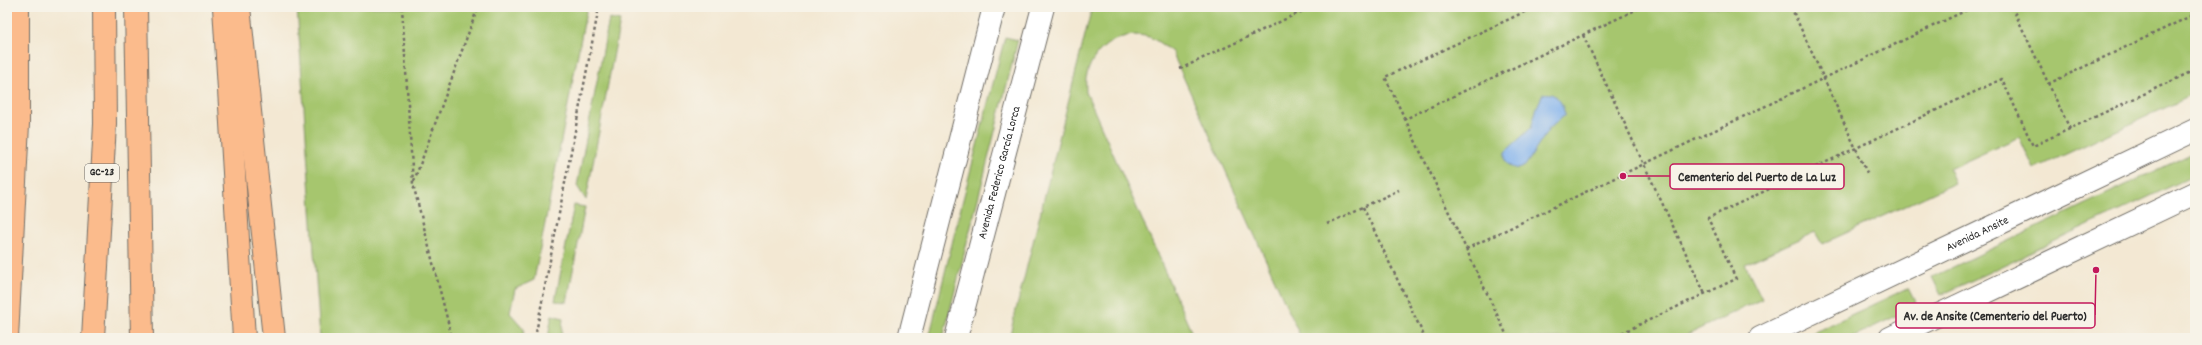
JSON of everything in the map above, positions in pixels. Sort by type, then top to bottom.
[{"type":"highway","points":[[7,338],[18,124],[18,7]]},
{"type":"highway","name":"GC-23","points":[[93,338],[105,124],[104,7]]},
{"type":"highway","points":[[136,7],[142,338]]},
{"type":"highway","points":[[224,7],[244,338]]},
{"type":"highway","points":[[239,7],[274,338]]},
{"type":"highway","points":[[7,96],[18,33]]},
{"type":"street","points":[[910,338],[994,7]]},
{"type":"street","name":"Avenida Federico García Lorca","points":[[956,338],[1043,7]]},
{"type":"street","name":"Avenida Ansite","points":[[1760,338],[2195,130]]},
{"type":"street","points":[[1890,338],[2189,198]]},
{"type":"path","points":[[402,7],[413,184],[452,338]]},
{"type":"path","points":[[413,184],[478,7]]},
{"type":"path","points":[[535,338],[599,7]]},
{"type":"path","points":[[1180,69],[1311,7]]},
{"type":"path","points":[[1508,338],[1385,77],[1535,7]]},
{"type":"path","points":[[1404,119],[1642,7]]},
{"type":"path","points":[[1791,7],[1868,175]]},
{"type":"path","points":[[1466,249],[1973,7]]},
{"type":"path","points":[[2012,7],[2070,129]]},
{"type":"path","points":[[2048,84],[2195,14]]},
{"type":"path","points":[[1583,34],[1705,294]]},
{"type":"path","points":[[1611,338],[1736,279],[1708,218],[2002,79],[2033,146],[2195,70]]},
{"type":"path","points":[[1327,224],[1400,190]]},
{"type":"path","points":[[1363,207],[1425,338]]},
{"type":"green space","points":[[297,7],[587,7],[534,280],[515,289],[510,313],[524,329],[523,338],[320,338]]},
{"type":"green space","points":[[1092,7],[2195,7],[2195,94],[2034,169],[2019,137],[1949,169],[1955,183],[1822,244],[1815,232],[1745,264],[1762,299],[1680,338],[1301,338],[1172,52],[1149,37],[1139,35],[1119,38],[1110,42],[1103,48],[1091,64],[1086,76],[1086,92],[1194,338],[1009,338]]},
{"type":"green space","points":[[609,19],[620,21],[586,200],[577,186]]},
{"type":"green space","points":[[1005,37],[1018,40],[943,338],[929,338],[959,215]]},
{"type":"green space","points":[[2195,152],[2195,175],[1941,295],[1932,277]]},
{"type":"green space","points":[[574,205],[585,207],[567,302],[555,301]]},
{"type":"green space","points":[[1908,288],[1917,306],[1850,338],[1802,338]]},
{"type":"green space","points":[[552,315],[563,318],[561,338],[548,338]]},
{"type":"water","points":[[1543,94],[1552,94],[1556,96],[1563,107],[1565,115],[1549,129],[1525,166],[1522,168],[1511,167],[1505,160],[1505,152],[1531,128],[1537,107]]},
{"type":"place","name":"Cementerio del Puerto de La Luz","points":[[1623,176]]},
{"type":"place","name":"Av. de Ansite (Cementerio del Puerto)","points":[[2096,270]]}]
